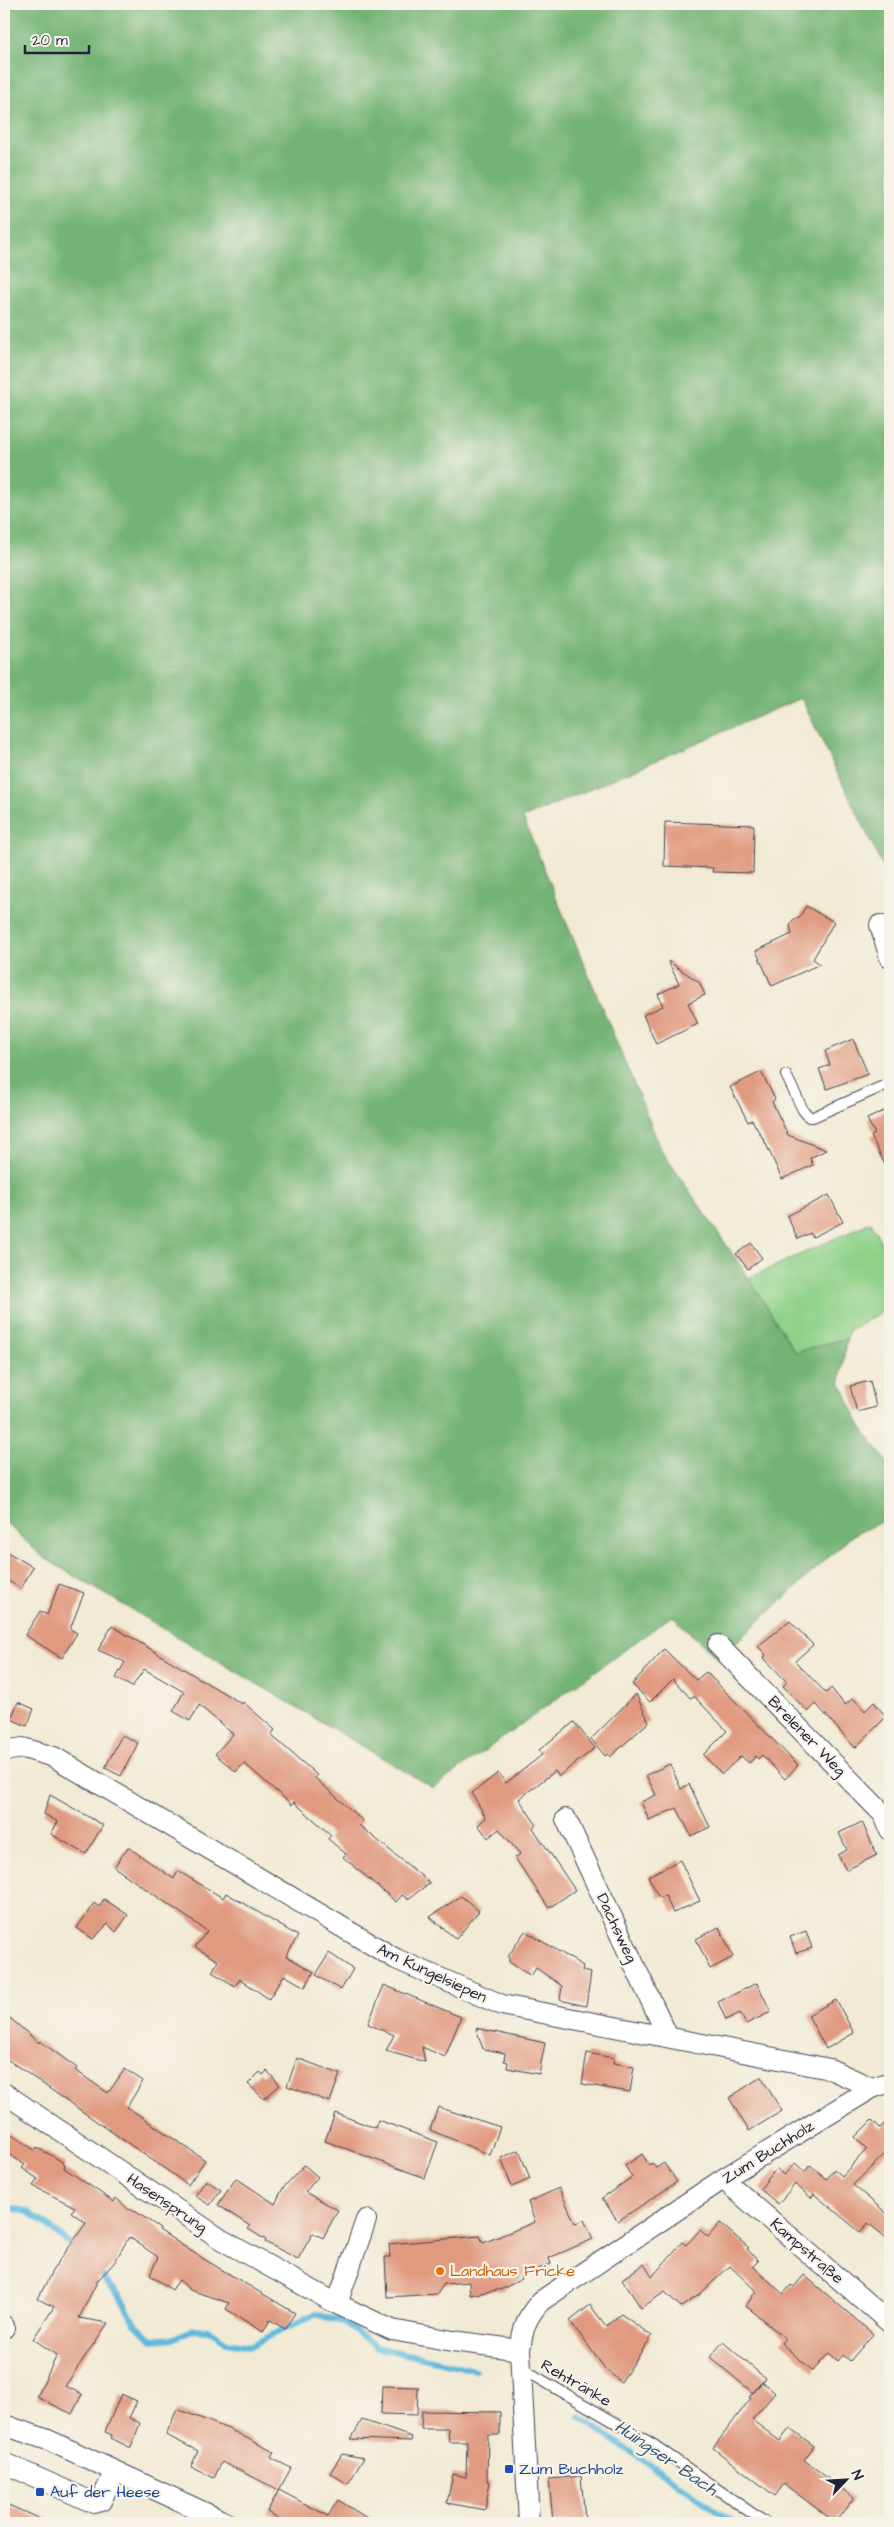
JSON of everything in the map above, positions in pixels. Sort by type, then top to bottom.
[{"type":"street","points":[[880,925],[890,958]]},
{"type":"street","name":"Brelener Weg","points":[[718,1645],[884,1815],[890,1830]]},
{"type":"street","name":"Am Kungelsiepen","points":[[4,1751],[24,1748],[54,1757],[396,1959],[502,2005],[830,2070],[881,2085]]},
{"type":"street","name":"Dachsweg","points":[[566,1819],[668,2037]]},
{"type":"street","name":"Zum Buchholz","points":[[529,2523],[520,2359],[523,2326],[541,2301],[723,2179],[881,2085]]},
{"type":"street","name":"Hasensprung","points":[[4,2093],[222,2240],[337,2304],[392,2330],[453,2341],[520,2359]]},
{"type":"street","name":"Kampstraße","points":[[723,2179],[890,2323]]},
{"type":"street","points":[[337,2304],[366,2220]]},
{"type":"street","points":[[4,2425],[48,2440],[227,2523]]},
{"type":"street","points":[[4,2463],[94,2503],[101,2501],[115,2470]]},
{"type":"lane","points":[[786,1076],[803,1110],[809,1117],[817,1116],[890,1083]]},
{"type":"lane","name":"Rehtränke","points":[[520,2359],[654,2445],[766,2523]]},
{"type":"green space","points":[[4,4],[890,4],[890,881],[801,698],[523,818],[662,1151],[749,1278],[795,1352],[847,1338],[840,1382],[860,1425],[890,1466],[890,1518],[853,1535],[718,1659],[672,1616],[433,1788],[44,1558],[4,1521]]},
{"type":"green space","points":[[871,1222],[890,1261],[890,1308],[849,1330],[847,1338],[795,1353],[749,1278]]},
{"type":"building","points":[[665,822],[754,825],[753,873],[712,872],[713,868],[664,866]]},
{"type":"building","points":[[806,906],[834,922],[813,959],[820,964],[772,986],[756,951],[792,934],[790,926],[794,919],[799,918]]},
{"type":"building","points":[[668,961],[699,982],[705,995],[688,1003],[698,1024],[656,1044],[643,1015],[663,1006],[658,994],[679,984]]},
{"type":"building","points":[[853,1039],[868,1074],[827,1089],[819,1069],[830,1065],[825,1051]]},
{"type":"building","points":[[761,1072],[775,1099],[772,1102],[788,1135],[826,1150],[810,1158],[813,1165],[782,1179],[766,1144],[752,1120],[748,1122],[730,1087]]},
{"type":"building","points":[[890,1108],[890,1175],[871,1136],[875,1134],[867,1119]]},
{"type":"building","points":[[829,1195],[843,1222],[813,1237],[810,1233],[798,1239],[787,1216]]},
{"type":"building","points":[[751,1243],[762,1258],[748,1269],[736,1254]]},
{"type":"building","points":[[870,1381],[876,1407],[857,1412],[850,1386]]},
{"type":"building","points":[[4,1550],[33,1567],[21,1589],[4,1578]]},
{"type":"building","points":[[59,1584],[84,1593],[70,1629],[77,1633],[62,1658],[25,1635],[40,1611],[47,1615]]},
{"type":"building","points":[[790,1621],[813,1645],[795,1661],[826,1693],[831,1688],[845,1705],[853,1698],[865,1711],[874,1702],[886,1717],[855,1748],[816,1704],[808,1712],[783,1686],[787,1682],[764,1658],[766,1655],[758,1646]]},
{"type":"building","points":[[112,1626],[242,1704],[243,1702],[275,1730],[271,1735],[317,1775],[315,1778],[363,1821],[359,1825],[430,1883],[408,1899],[402,1895],[396,1902],[343,1857],[346,1854],[328,1839],[331,1835],[294,1802],[292,1805],[244,1763],[236,1772],[215,1754],[233,1734],[199,1705],[190,1721],[173,1711],[184,1692],[144,1669],[132,1687],[116,1678],[125,1662],[98,1650]]},
{"type":"building","points":[[664,1649],[696,1680],[706,1672],[798,1765],[785,1779],[762,1755],[758,1759],[756,1756],[749,1763],[741,1756],[722,1774],[703,1755],[727,1731],[694,1696],[690,1698],[673,1679],[650,1702],[632,1684]]},
{"type":"building","points":[[636,1694],[649,1722],[610,1757],[608,1754],[605,1756],[591,1739]]},
{"type":"building","points":[[18,1702],[34,1709],[27,1726],[11,1719]]},
{"type":"building","points":[[574,1722],[595,1748],[559,1776],[555,1771],[519,1799],[536,1824],[533,1828],[575,1890],[549,1908],[515,1858],[520,1854],[499,1829],[488,1838],[478,1825],[486,1818],[472,1793],[498,1773],[506,1783],[542,1755],[539,1750]]},
{"type":"building","points":[[122,1735],[138,1743],[121,1776],[105,1768]]},
{"type":"building","points":[[670,1764],[681,1789],[689,1784],[710,1827],[691,1836],[677,1808],[649,1820],[641,1802],[656,1795],[646,1775]]},
{"type":"building","points":[[50,1795],[103,1825],[86,1854],[51,1834],[58,1822],[44,1814]]},
{"type":"building","points":[[862,1822],[877,1855],[846,1870],[838,1855],[847,1850],[839,1833]]},
{"type":"building","points":[[128,1847],[174,1879],[178,1871],[223,1898],[226,1893],[298,1936],[286,1956],[314,1972],[305,1987],[284,1975],[269,1999],[240,1979],[235,1986],[212,1972],[218,1961],[195,1947],[207,1931],[114,1867]]},
{"type":"building","points":[[680,1860],[700,1901],[673,1913],[665,1895],[659,1898],[648,1876]]},
{"type":"building","points":[[461,1896],[479,1911],[456,1939],[430,1917]]},
{"type":"building","points":[[104,1899],[128,1915],[116,1932],[108,1924],[93,1939],[77,1928],[94,1903],[99,1907]]},
{"type":"building","points":[[719,1927],[733,1957],[710,1969],[696,1939]]},
{"type":"building","points":[[525,1931],[583,1966],[582,1971],[591,1973],[586,2006],[560,2000],[562,1986],[536,1968],[531,1976],[509,1962],[509,1955]]},
{"type":"building","points":[[806,1931],[812,1948],[796,1953],[790,1937]]},
{"type":"building","points":[[329,1953],[353,1969],[341,1990],[316,1975]]},
{"type":"building","points":[[757,1983],[771,2012],[746,2024],[740,2013],[726,2020],[718,2002]]},
{"type":"building","points":[[384,1985],[461,2017],[445,2057],[422,2047],[425,2062],[386,2051],[394,2035],[368,2024]]},
{"type":"building","points":[[836,2000],[854,2033],[826,2049],[808,2015]]},
{"type":"building","points":[[4,2013],[39,2043],[40,2041],[77,2068],[75,2070],[108,2093],[125,2069],[143,2081],[127,2107],[205,2160],[188,2185],[4,2057]]},
{"type":"building","points":[[476,2028],[545,2043],[539,2074],[507,2068],[508,2062],[504,2061],[505,2053],[483,2049]]},
{"type":"building","points":[[587,2053],[614,2058],[613,2063],[634,2067],[630,2092],[582,2084]]},
{"type":"building","points":[[297,2058],[340,2074],[330,2102],[287,2086]]},
{"type":"building","points":[[267,2071],[280,2085],[264,2099],[248,2084],[260,2072],[263,2075]]},
{"type":"building","points":[[761,2077],[782,2111],[749,2131],[729,2098]]},
{"type":"building","points":[[438,2107],[500,2127],[490,2155],[430,2130]]},
{"type":"building","points":[[335,2113],[375,2128],[378,2120],[438,2142],[425,2178],[325,2141]]},
{"type":"building","points":[[890,2119],[890,2149],[853,2185],[890,2216],[890,2241],[868,2223],[860,2232],[814,2194],[811,2198],[795,2184],[778,2204],[760,2189],[776,2169],[784,2175],[795,2163],[805,2172],[810,2165],[827,2179],[834,2169],[842,2176],[867,2149],[855,2137],[872,2120],[880,2128]]},
{"type":"building","points":[[4,2130],[35,2150],[37,2148],[53,2156],[65,2164],[64,2168],[114,2202],[116,2198],[129,2210],[130,2208],[197,2255],[295,2313],[285,2329],[270,2320],[263,2332],[226,2309],[229,2303],[190,2290],[179,2280],[172,2290],[150,2275],[158,2257],[129,2237],[114,2263],[98,2280],[79,2318],[108,2323],[65,2386],[82,2394],[72,2414],[37,2397],[57,2355],[33,2339],[54,2307],[38,2299],[52,2271],[86,2223],[71,2212],[75,2207],[33,2186],[38,2179],[22,2168],[25,2165],[4,2151]]},
{"type":"building","points":[[519,2150],[530,2179],[512,2187],[501,2158]]},
{"type":"building","points":[[642,2154],[649,2165],[652,2163],[656,2168],[664,2163],[677,2182],[618,2221],[602,2198],[632,2177],[625,2166]]},
{"type":"building","points":[[304,2165],[318,2177],[305,2192],[338,2210],[323,2238],[313,2233],[298,2259],[265,2242],[266,2240],[248,2229],[250,2226],[218,2205],[236,2178],[275,2204],[283,2188]]},
{"type":"building","points":[[206,2180],[221,2190],[210,2205],[195,2196]]},
{"type":"building","points":[[559,2188],[575,2223],[584,2220],[593,2239],[549,2258],[551,2264],[521,2276],[522,2279],[502,2289],[470,2295],[469,2282],[444,2284],[437,2294],[387,2297],[385,2257],[390,2257],[389,2244],[480,2236],[483,2243],[535,2222],[528,2202]]},
{"type":"building","points":[[720,2223],[749,2248],[747,2249],[758,2261],[753,2266],[783,2294],[791,2285],[794,2287],[804,2275],[873,2334],[850,2361],[843,2355],[838,2361],[829,2353],[813,2371],[781,2343],[785,2338],[746,2306],[756,2291],[730,2266],[699,2295],[681,2307],[665,2292],[641,2308],[622,2279],[644,2264],[652,2277],[682,2242],[686,2245],[700,2230],[708,2237]]},
{"type":"building","points":[[590,2305],[606,2326],[621,2314],[652,2336],[621,2382],[606,2370],[570,2321]]},
{"type":"building","points":[[723,2342],[765,2378],[753,2393],[710,2357]]},
{"type":"building","points":[[762,2382],[775,2393],[752,2420],[780,2441],[790,2428],[814,2446],[804,2460],[854,2498],[835,2522],[784,2484],[775,2496],[713,2448]]},
{"type":"building","points":[[382,2386],[418,2387],[417,2415],[381,2414]]},
{"type":"building","points":[[121,2394],[137,2401],[129,2418],[140,2423],[131,2448],[111,2438],[112,2435],[105,2432]]},
{"type":"building","points":[[177,2409],[231,2430],[274,2452],[271,2458],[291,2468],[279,2490],[222,2462],[214,2478],[191,2467],[198,2451],[166,2435]]},
{"type":"building","points":[[422,2411],[500,2412],[500,2435],[488,2435],[487,2481],[490,2482],[485,2510],[447,2503],[453,2474],[466,2477],[467,2442],[449,2442],[448,2429],[421,2429]]},
{"type":"building","points":[[362,2420],[412,2437],[411,2441],[351,2439]]},
{"type":"building","points":[[342,2454],[364,2458],[348,2484],[330,2473]]},
{"type":"building","points":[[581,2476],[585,2520],[553,2522],[549,2479]]},
{"type":"building","points":[[279,2490],[328,2516],[338,2500],[375,2523],[288,2523],[267,2512]]},
{"type":"building","points":[[4,2503],[49,2523],[4,2523]]},
{"type":"waterway","name":"Hüingser Bach","points":[[4,2206],[28,2212],[50,2227],[76,2250]]},
{"type":"waterway","name":"Hüingser Bach","points":[[97,2271],[120,2296],[135,2324],[152,2340],[174,2338],[193,2329],[208,2330],[227,2342],[250,2346],[315,2314],[344,2322],[376,2347],[475,2370]]},
{"type":"waterway","name":"Hüingser Bach","points":[[580,2417],[735,2523]]},
{"type":"place","name":"Landhaus Fricke","points":[[440,2271]]},
{"type":"place","name":"Zum Buchholz","points":[[509,2469]]},
{"type":"place","name":"Auf der Heese","points":[[40,2492]]}]
